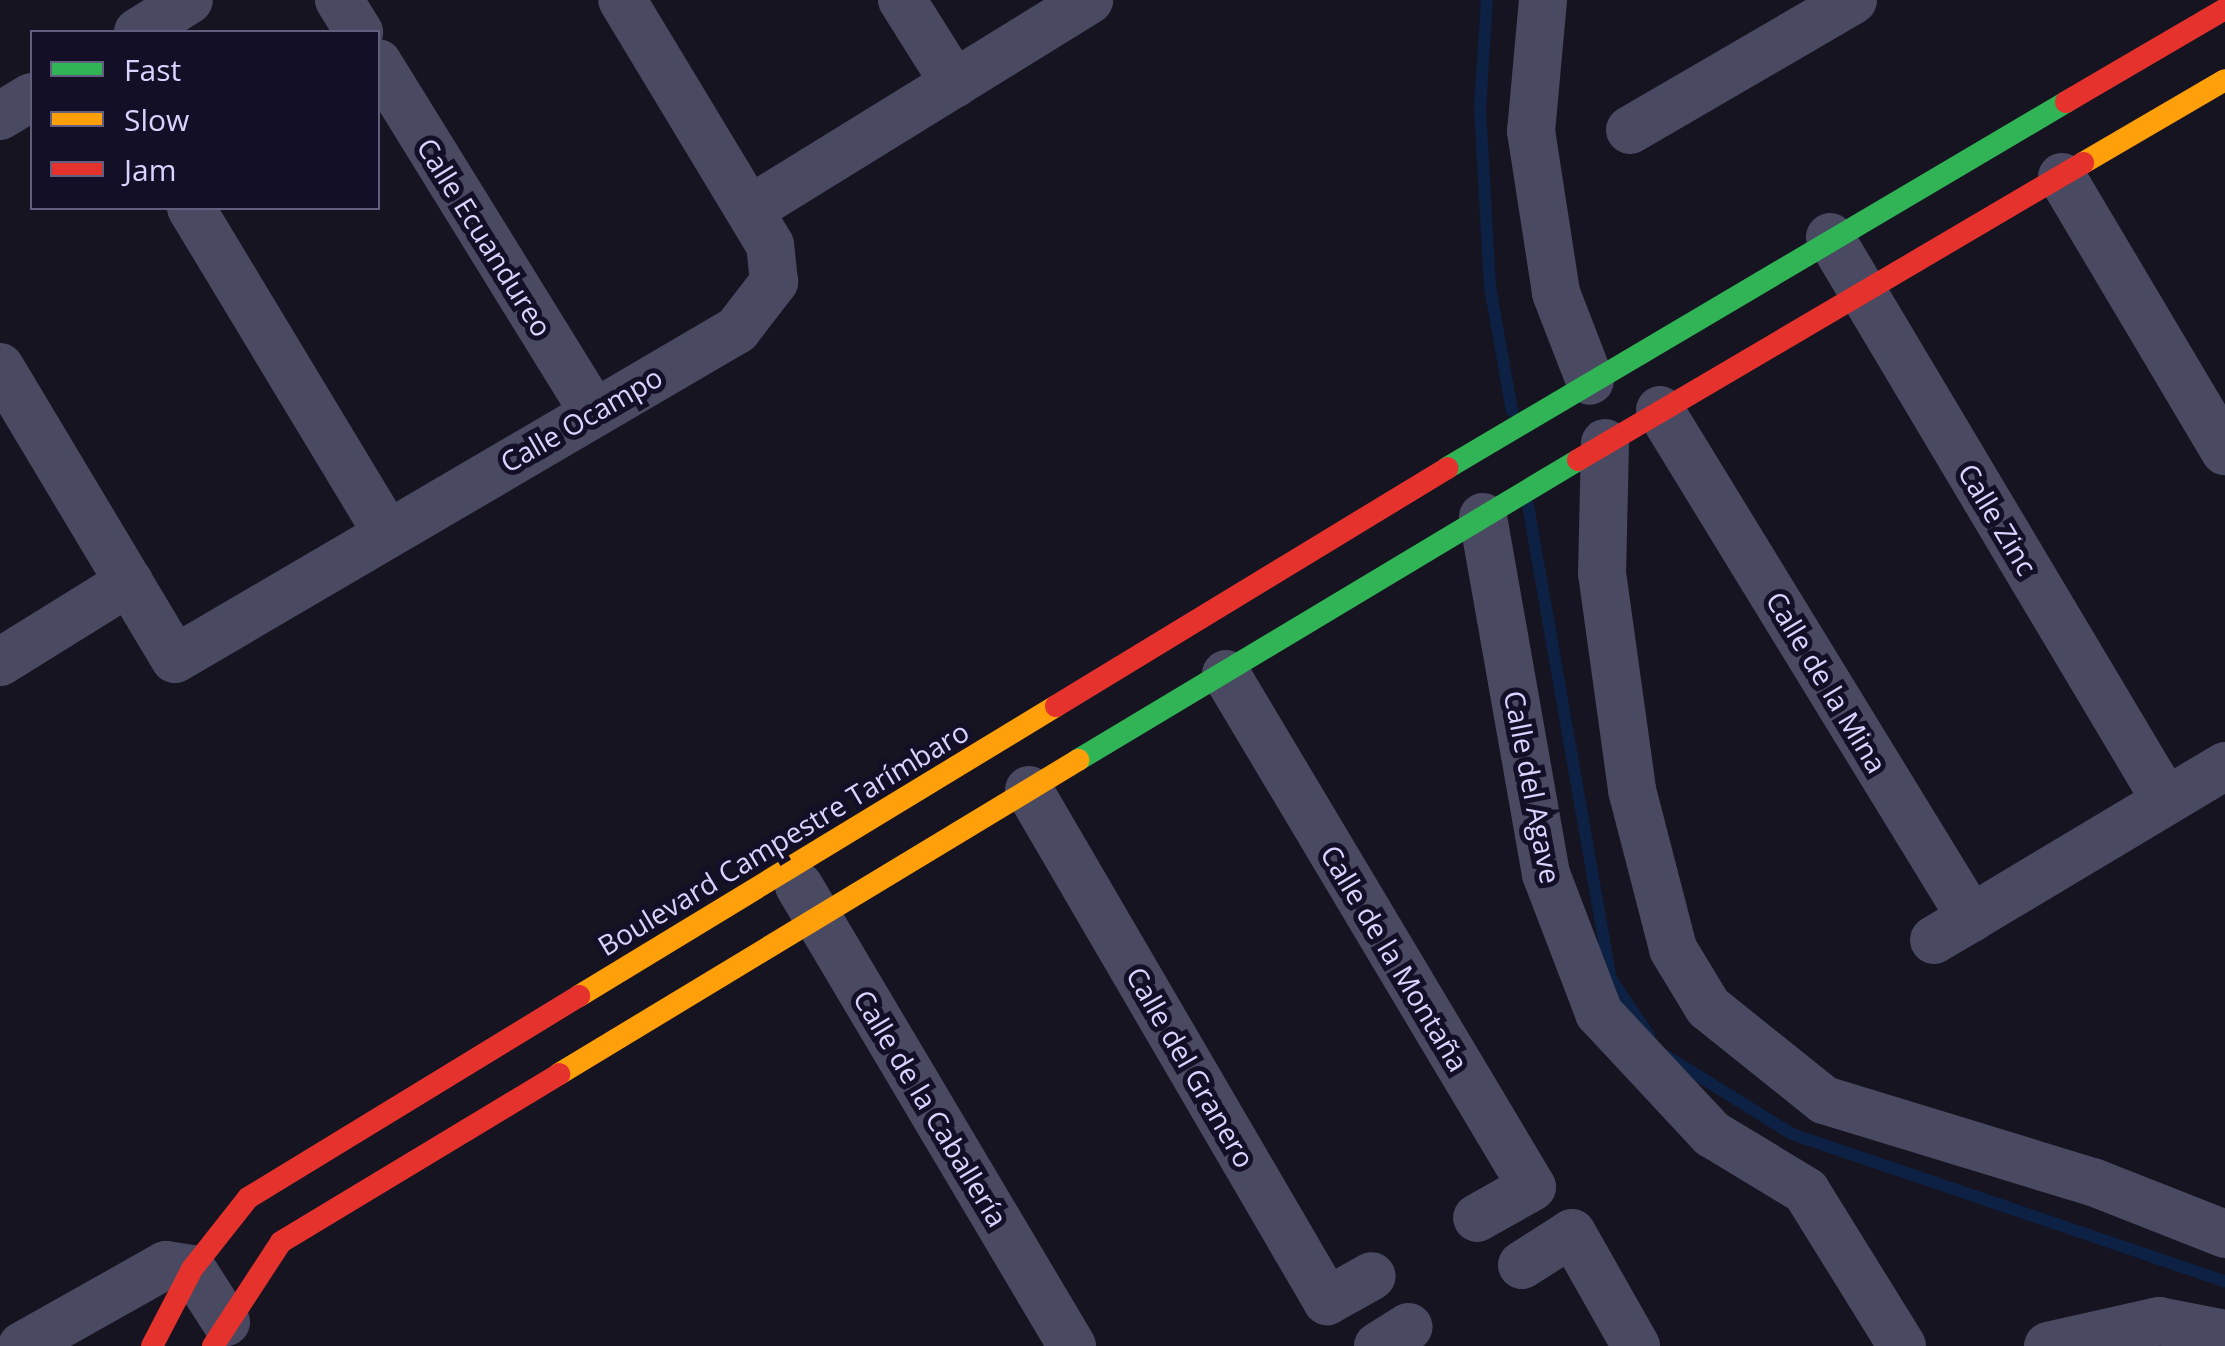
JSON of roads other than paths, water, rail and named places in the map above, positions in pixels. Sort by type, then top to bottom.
[{"type":"street","points":[[141,30],[190,0]]},
{"type":"street","points":[[339,0],[358,30]]},
{"type":"street","name":"Calle Ocampo","points":[[128,582],[174,660],[760,309],[774,282],[754,207],[622,0]]},
{"type":"street","points":[[902,0],[955,84]]},
{"type":"street","points":[[754,207],[1089,0]]},
{"type":"street","points":[[1543,0],[1531,131],[1574,392]]},
{"type":"street","points":[[1630,130],[1853,0]]},
{"type":"street","name":"Boulevard Campestre Tarímbaro","points":[[160,1341],[192,1269],[248,1198],[1830,237],[2225,10]]},
{"type":"street","name":"Calle Ecuandureo","points":[[380,66],[592,410]]},
{"type":"street","points":[[219,1334],[281,1242],[816,915],[1226,674],[1588,453],[2225,80]]},
{"type":"street","points":[[0,116],[30,97]]},
{"type":"street","points":[[2062,177],[2225,451]]},
{"type":"street","points":[[192,210],[387,533]]},
{"type":"street","name":"Calle Zinc","points":[[1830,237],[2166,801]]},
{"type":"street","points":[[0,366],[128,582],[0,662]]},
{"type":"street","name":"Calle de la Mina","points":[[1660,410],[1952,929],[2166,801]]},
{"type":"street","points":[[1588,453],[1632,790],[1673,949],[1708,1007],[1824,1100],[2094,1182],[2225,1234]]},
{"type":"street","name":"Calle del Agave","points":[[1497,508],[1546,874],[1599,1013],[1712,1134],[1806,1191],[1902,1346]]},
{"type":"street","name":"Calle de la Montaña","points":[[1226,674],[1532,1187],[1476,1218]]},
{"type":"street","points":[[2166,801],[2225,766]]},
{"type":"street","name":"Calle del Granero","points":[[1029,790],[1327,1301],[1372,1276]]},
{"type":"street","name":"Calle de la Caballería","points":[[790,869],[1072,1346]]},
{"type":"street","points":[[1522,1264],[1572,1233],[1636,1346]]},
{"type":"street","points":[[22,1346],[142,1270],[192,1269],[219,1334]]},
{"type":"street","points":[[2048,1346],[2159,1321],[2225,1334]]},
{"type":"waterway","points":[[1487,0],[1480,108],[1490,287],[1512,411]]},
{"type":"waterway","points":[[1528,505],[1610,977],[1649,1036]]},
{"type":"waterway","points":[[1665,1055],[1792,1134],[2225,1281]]}]
